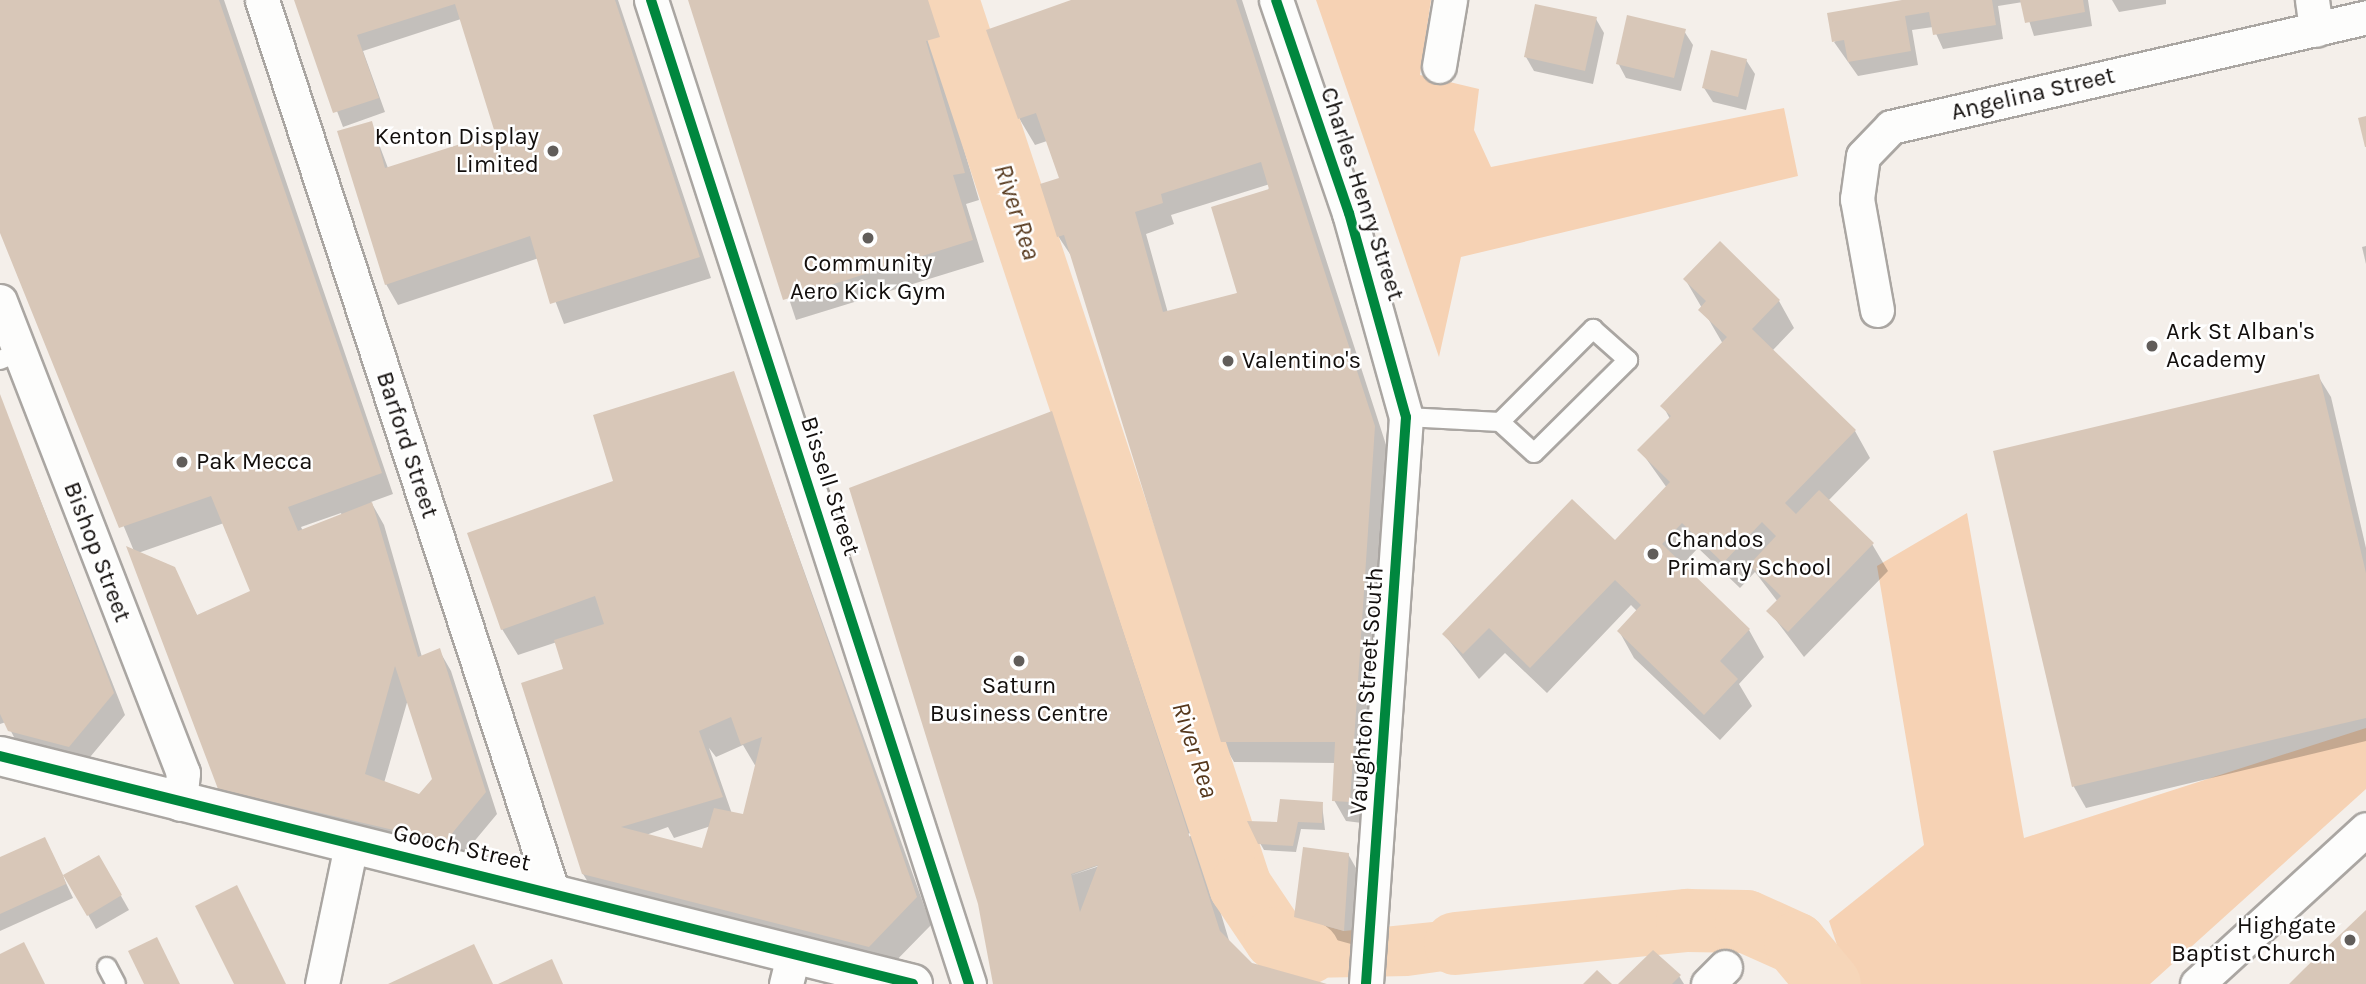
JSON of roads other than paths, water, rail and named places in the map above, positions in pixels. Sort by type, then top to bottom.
[{"type":"street","name":"Barford Street","points":[[262,0],[552,890]]},
{"type":"street","name":"Bissell Street","points":[[652,0],[969,984]]},
{"type":"street","name":"Charles Henry Street","points":[[1276,0],[1349,213],[1404,409]]},
{"type":"street","points":[[1440,66],[1450,0]]},
{"type":"street","name":"Angelina Street","points":[[1877,310],[1857,199],[1863,156],[1891,127],[2314,15],[2366,17]]},
{"type":"street","name":"Bishop Street","points":[[0,301],[10,356],[183,773],[180,804]]},
{"type":"street","name":"Vaughton Street South","points":[[1366,984],[1404,409]]},
{"type":"street","name":"Gooch Street","points":[[0,756],[180,804],[552,890],[790,970],[914,984]]},
{"type":"street","points":[[2197,984],[2366,829]]},
{"type":"street","points":[[323,984],[351,845]]},
{"type":"lane","points":[[1404,409],[1500,422],[1534,453],[1628,360],[1593,329],[1500,422]]},
{"type":"lane","points":[[107,967],[116,984]]},
{"type":"waterway","name":"River Rea","points":[[947,0],[1240,886],[1275,938],[1308,952]]},
{"type":"waterway","name":"River Rea","points":[[1455,943],[1687,920],[1746,921],[1795,943],[1829,984]]},
{"type":"place","name":"Kenton Display Limited","points":[[553,151]]},
{"type":"place","name":"Community Aero Kick Gym","points":[[868,238]]},
{"type":"place","name":"Ark St Alban's Academy","points":[[2152,346]]},
{"type":"place","name":"Valentino's","points":[[1228,361]]},
{"type":"place","name":"Pak Mecca","points":[[182,462]]},
{"type":"place","name":"Chandos Primary School","points":[[1653,554]]},
{"type":"place","name":"Saturn Business Centre","points":[[1019,661]]},
{"type":"place","name":"Highgate Baptist Church","points":[[2350,940]]}]
